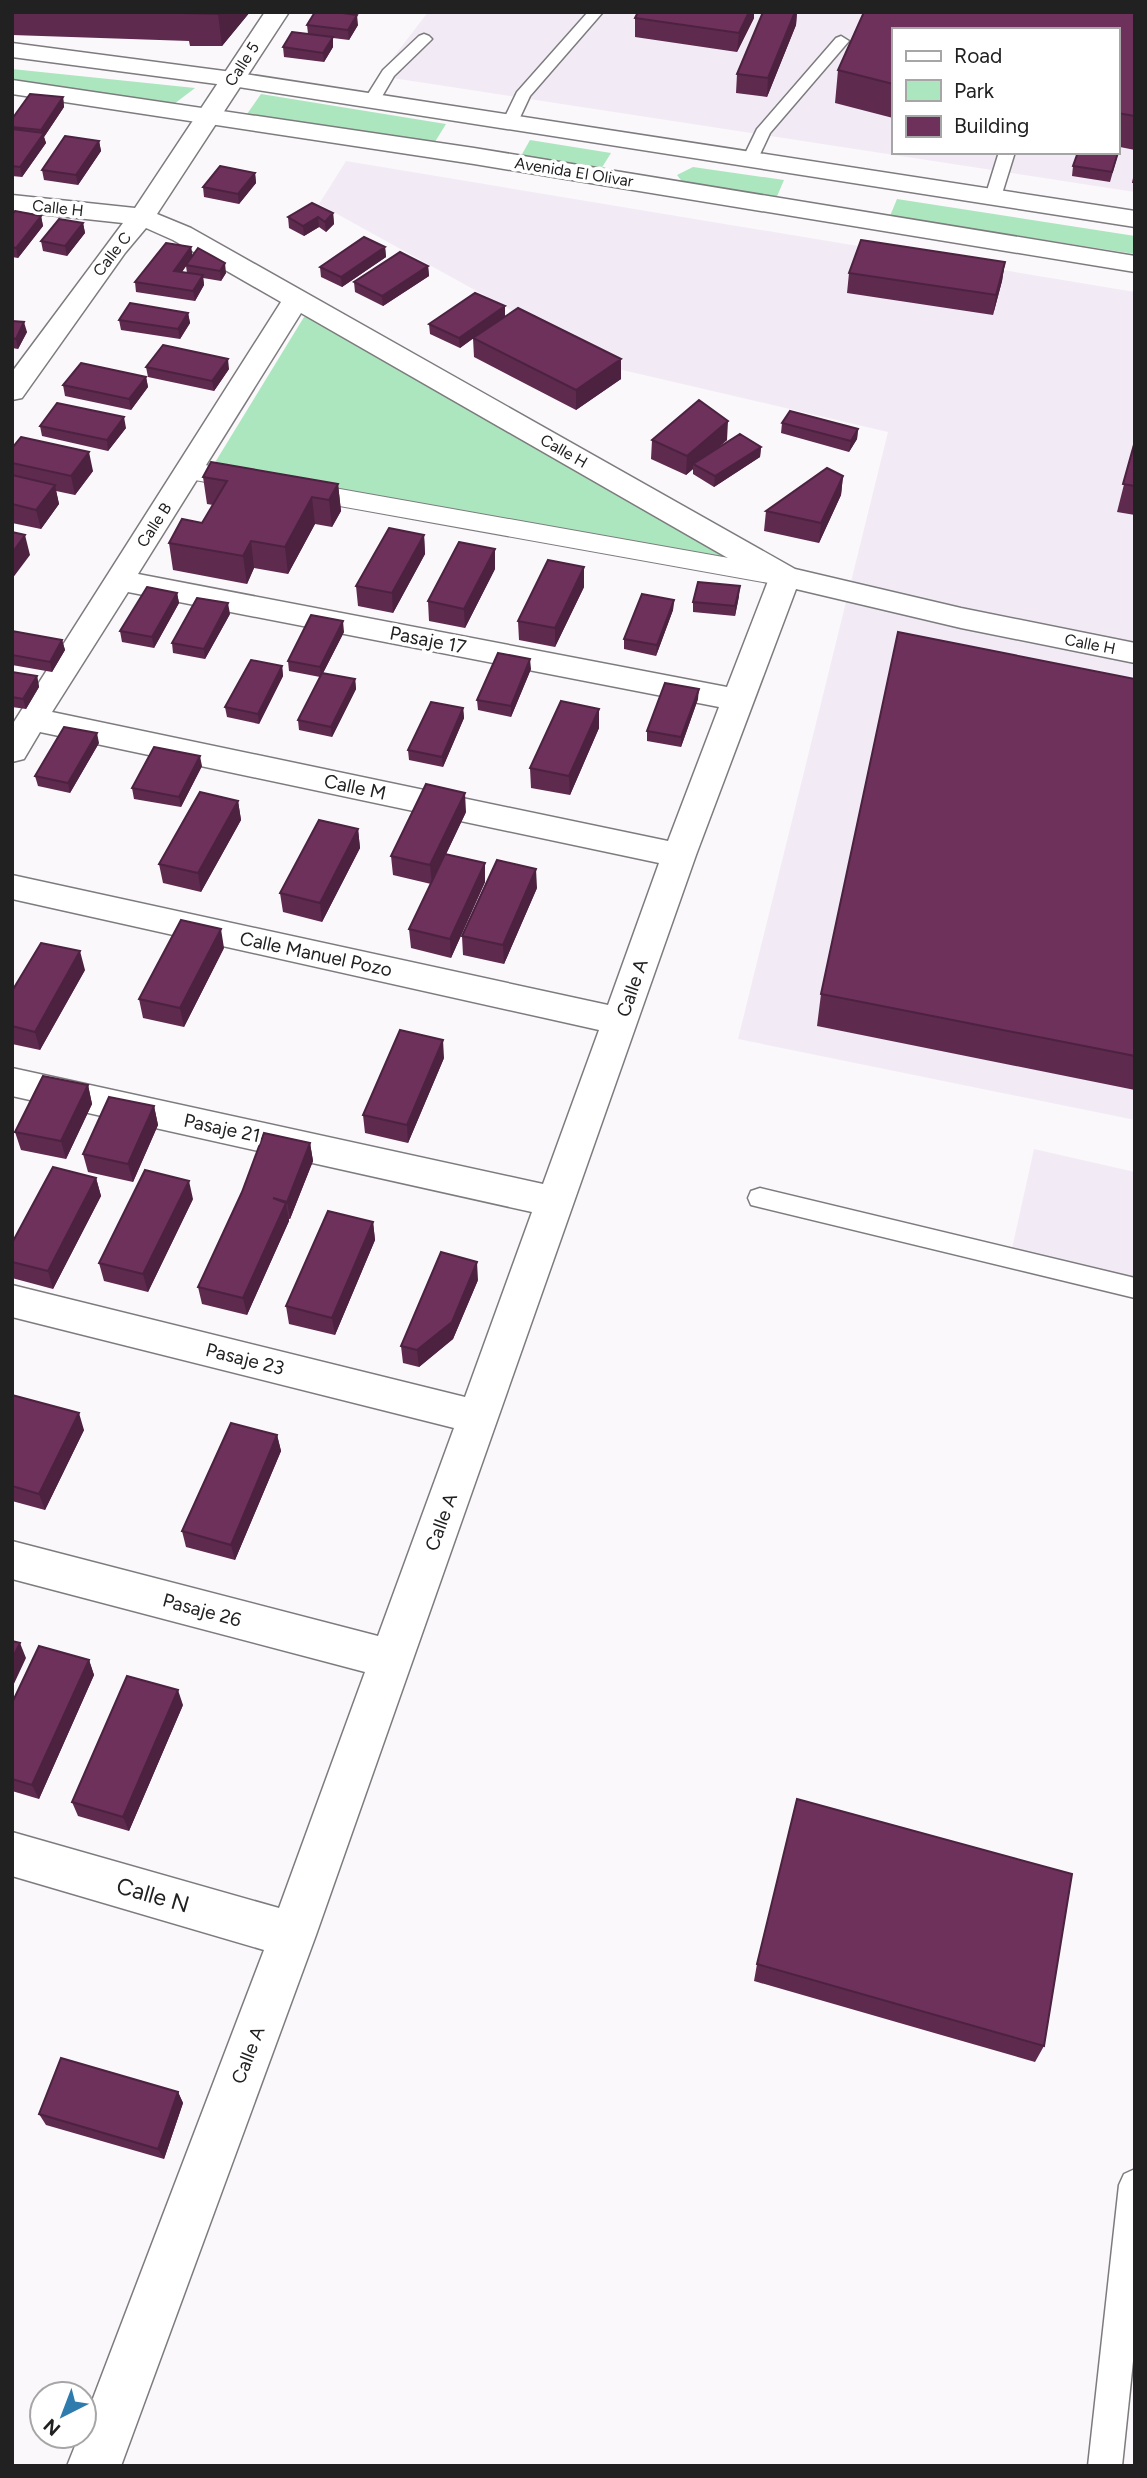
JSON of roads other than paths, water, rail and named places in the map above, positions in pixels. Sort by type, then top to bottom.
[{"type":"street","name":"Calle 5","points":[[209,116],[277,12]]},
{"type":"street","name":"Avenida El Olivar","points":[[12,50],[232,79],[1135,219]]},
{"type":"street","name":"Avenida El Olivar","points":[[12,87],[474,156],[1135,264]]},
{"type":"street","name":"Calle C","points":[[12,392],[116,247],[142,217],[209,116]]},
{"type":"street","points":[[474,156],[501,122]]},
{"type":"street","points":[[656,186],[670,148]]},
{"type":"street","points":[[834,214],[847,175]]},
{"type":"street","name":"Calle H","points":[[12,203],[142,217],[182,234],[785,577],[961,618],[1135,653]]},
{"type":"street","name":"Calle B","points":[[12,751],[296,299]]},
{"type":"street","points":[[188,471],[785,577]]},
{"type":"street","name":"Calle A","points":[[94,2466],[293,1935],[679,855],[785,577]]},
{"type":"street","name":"Pasaje 17","points":[[118,580],[738,700]]},
{"type":"street","name":"Calle M","points":[[32,719],[679,855]]},
{"type":"street","name":"Calle Manuel Pozo","points":[[12,887],[621,1021]]},
{"type":"street","name":"Pasaje 21","points":[[12,1082],[556,1202]]},
{"type":"street","name":"Pasaje 23","points":[[12,1301],[478,1417]]},
{"type":"street","name":"Pasaje 26","points":[[12,1560],[392,1659]]},
{"type":"street","name":"Calle N","points":[[12,1854],[293,1935]]},
{"type":"lane","points":[[501,122],[596,12]]},
{"type":"lane","points":[[371,102],[388,73],[424,39]]},
{"type":"lane","points":[[750,160],[763,132],[841,41]]},
{"type":"lane","points":[[993,197],[1006,154]]},
{"type":"lane","points":[[760,1198],[1135,1288]]},
{"type":"lane","points":[[1105,2466],[1135,2185]]}]
